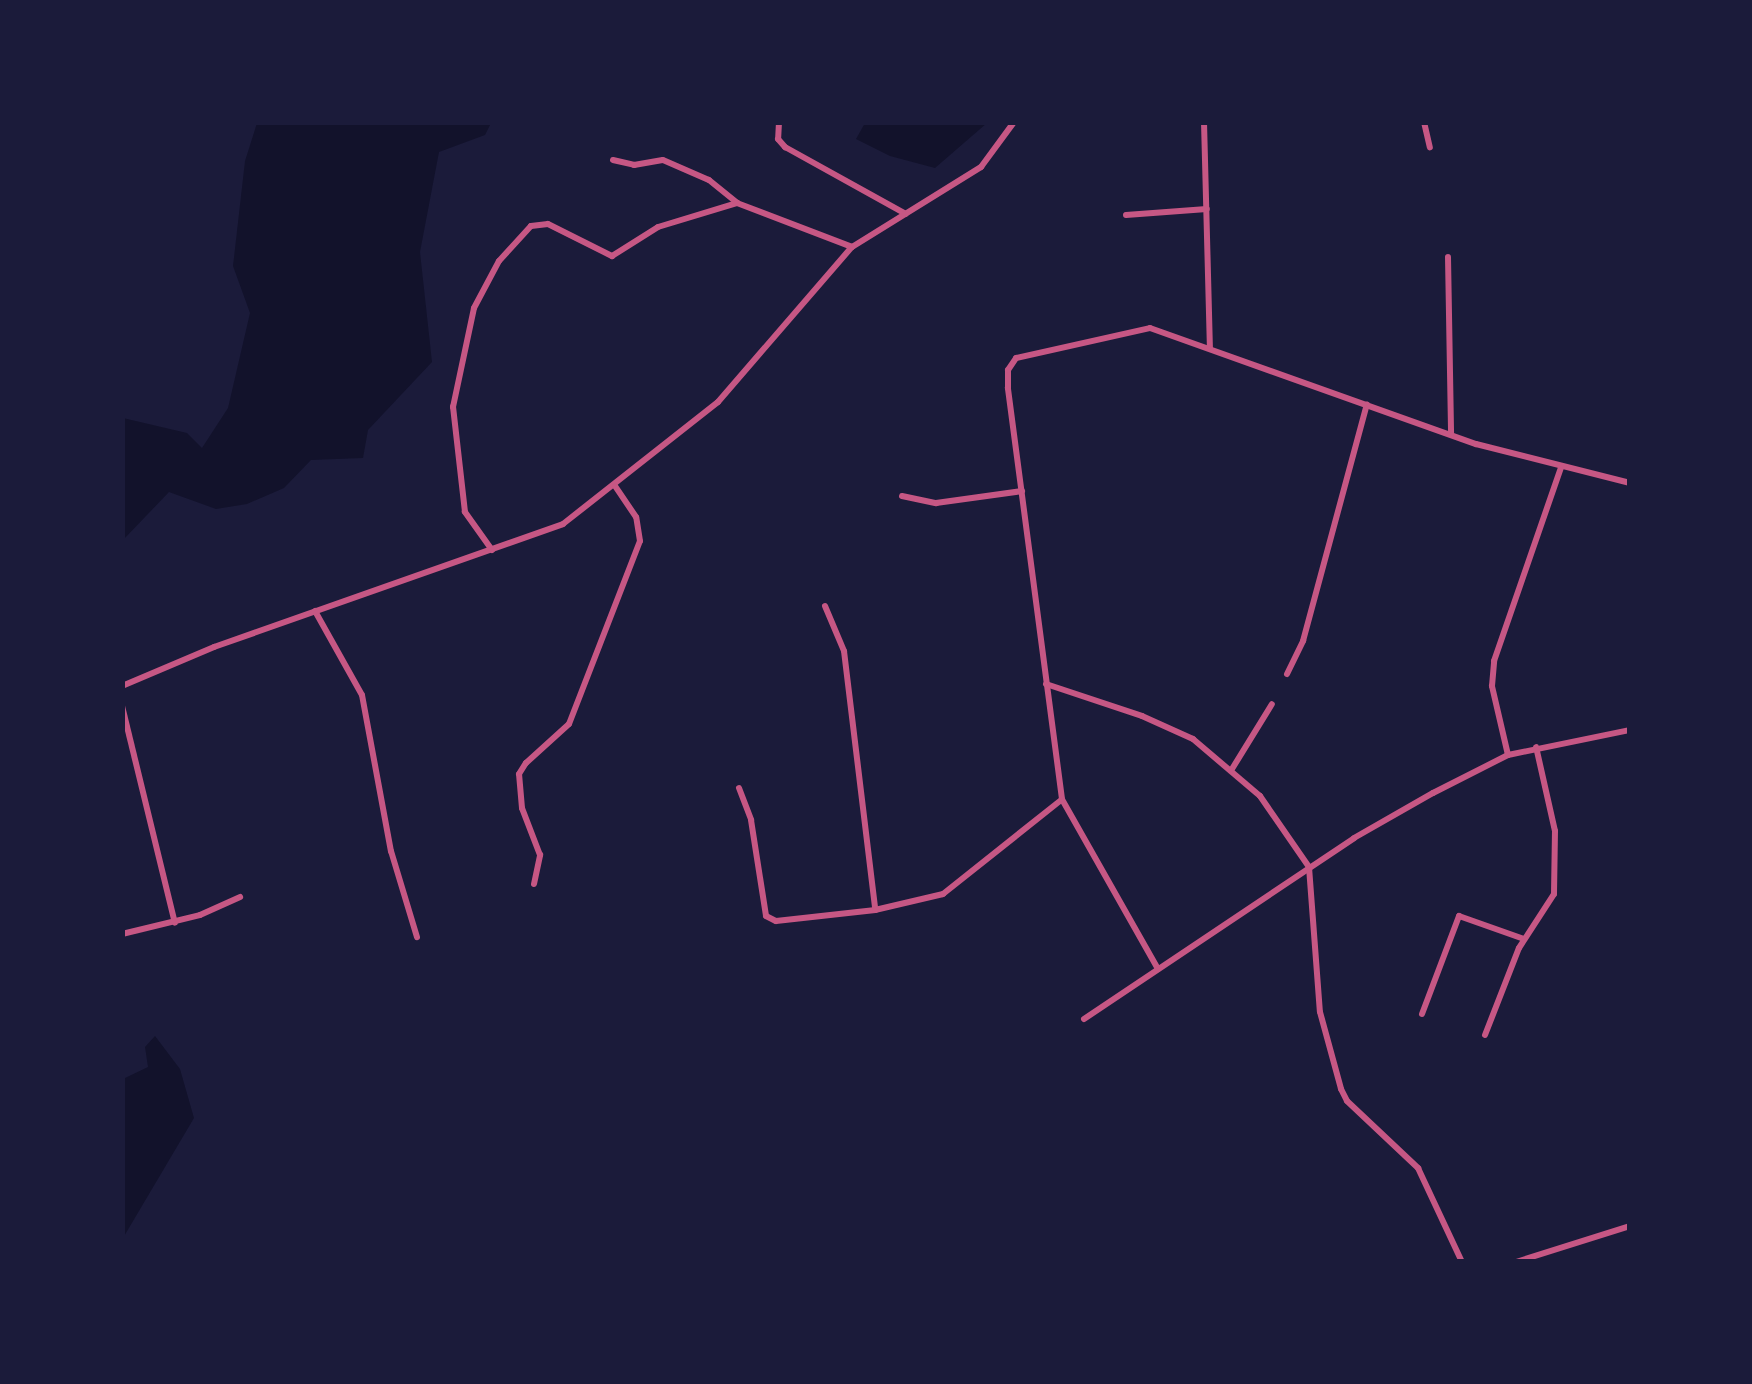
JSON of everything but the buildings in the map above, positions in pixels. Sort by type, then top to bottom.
[{"type":"street","points":[[779,122],[778,139],[786,147],[906,214]]},
{"type":"street","points":[[122,686],[214,646],[563,524],[718,402],[852,247],[981,167],[1014,122]]},
{"type":"street","points":[[1204,122],[1210,348]]},
{"type":"street","points":[[1424,122],[1430,146]]},
{"type":"street","points":[[612,160],[634,165],[663,160],[709,180],[737,203],[852,247]]},
{"type":"street","points":[[492,550],[465,512],[452,407],[469,323],[499,260],[532,226],[548,224],[612,256],[658,227],[737,203]]},
{"type":"street","points":[[1126,215],[1207,209]]},
{"type":"street","points":[[1448,258],[1451,434]]},
{"type":"street","points":[[1158,970],[1062,800],[1008,370],[1023,354],[1100,343],[1141,328],[1210,348],[1451,434],[1561,468],[1630,482]]},
{"type":"street","points":[[1287,674],[1302,641],[1367,404]]},
{"type":"street","points":[[1508,754],[1492,686],[1494,661],[1561,468]]},
{"type":"street","points":[[534,884],[540,855],[522,808],[519,774],[569,724],[637,551],[636,517],[616,486]]},
{"type":"street","points":[[902,496],[936,503],[1022,491]]},
{"type":"street","points":[[825,606],[844,651],[875,910]]},
{"type":"street","points":[[315,611],[362,695],[390,852],[417,936]]},
{"type":"street","points":[[1046,684],[1186,735],[1232,768],[1260,796],[1309,867],[1320,1012],[1335,1074],[1347,1101],[1418,1168],[1462,1262]]},
{"type":"street","points":[[1232,768],[1272,704]]},
{"type":"street","points":[[122,706],[175,923]]},
{"type":"street","points":[[1084,1019],[1309,867],[1508,754],[1630,730]]},
{"type":"street","points":[[1485,1035],[1524,938],[1554,894],[1557,853],[1536,747]]},
{"type":"street","points":[[739,788],[751,820],[766,916],[776,920],[875,910],[942,894],[1062,800]]},
{"type":"street","points":[[122,934],[175,923],[240,897]]},
{"type":"street","points":[[1422,1014],[1459,916],[1524,938]]},
{"type":"street","points":[[1516,1262],[1630,1226]]},
{"type":"shaded area","points":[[865,122],[987,123],[935,168],[890,156],[856,139]]},
{"type":"shaded area","points":[[257,123],[491,123],[485,135],[439,152],[420,252],[432,362],[368,430],[363,458],[311,460],[284,488],[247,504],[216,509],[169,492],[123,540],[123,418],[187,433],[202,448],[228,408],[250,313],[233,266],[245,161]]},
{"type":"shaded area","points":[[155,1036],[180,1069],[194,1118],[123,1238],[123,1079],[148,1067],[145,1047]]}]
